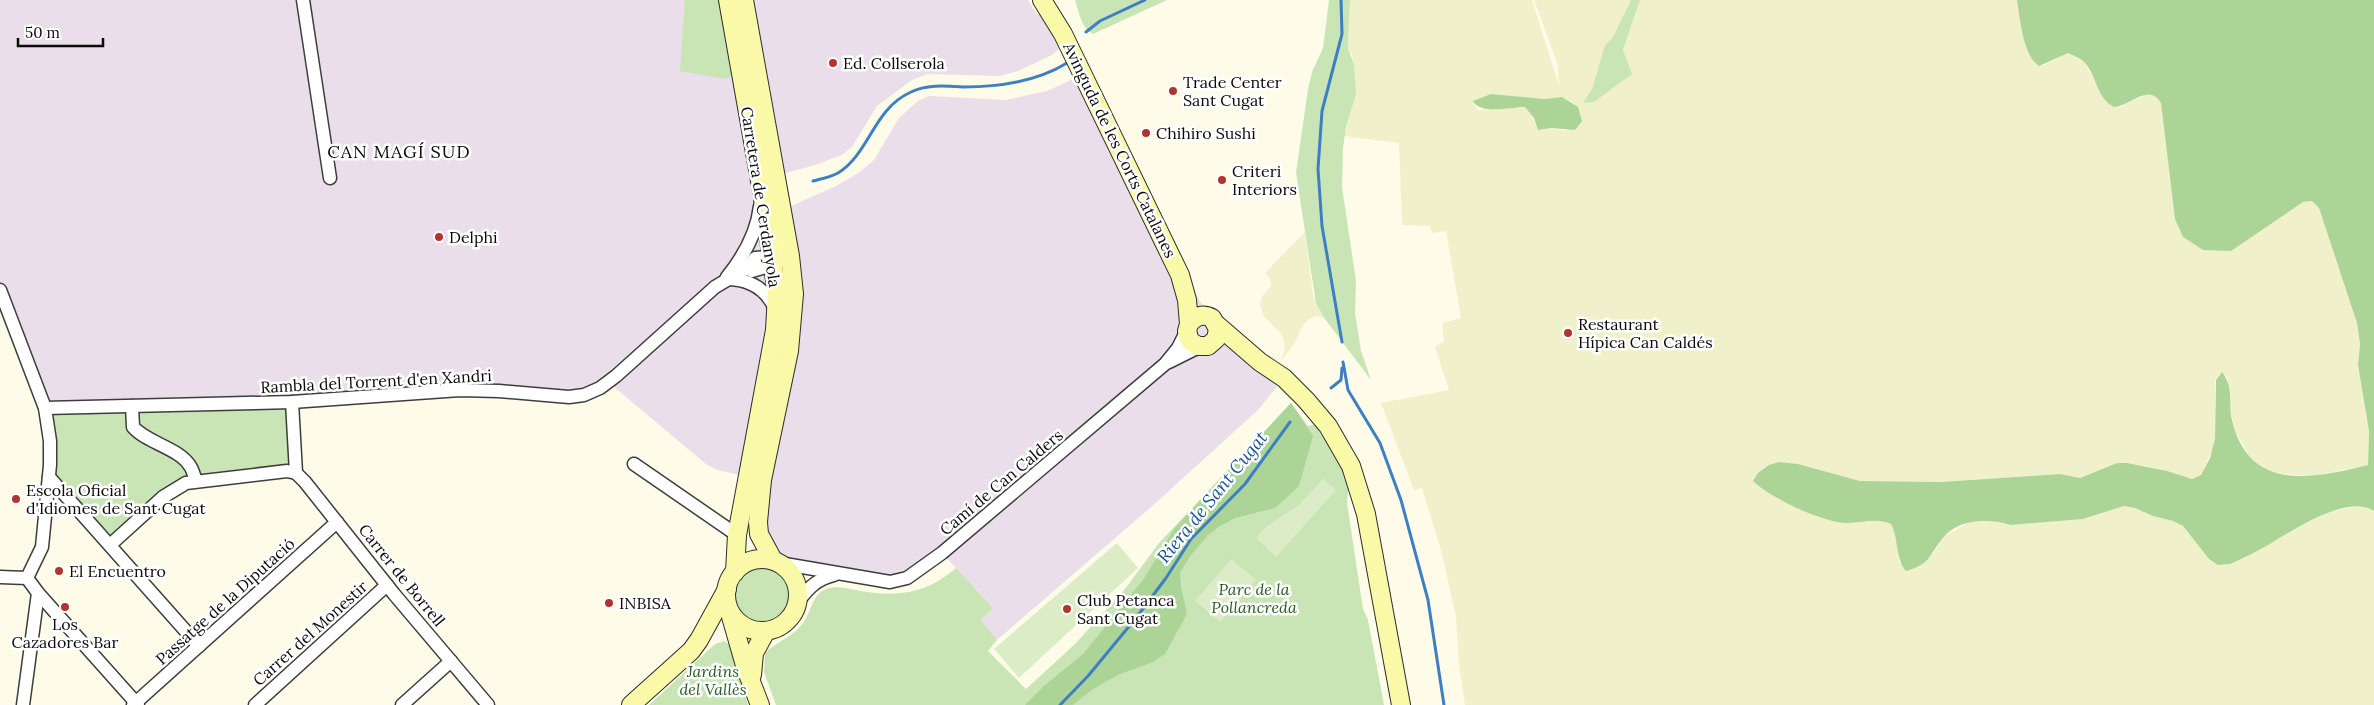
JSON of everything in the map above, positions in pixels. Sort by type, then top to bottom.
[{"type":"street","points":[[303,0],[330,178]]},
{"type":"street","name":"Carretera de Cerdanyola","points":[[728,0],[770,191],[790,256],[793,304],[790,351],[758,506],[759,534],[776,562]]},
{"type":"street","name":"Carretera de Cerdanyola","points":[[735,572],[737,535],[775,330],[777,294],[773,259],[770,191],[744,0]]},
{"type":"street","name":"Avinguda de les Corts Catalanes","points":[[1042,0],[1049,14],[1061,30],[1180,275],[1214,321],[1260,362],[1284,378],[1306,400],[1338,442],[1354,473],[1366,514],[1401,705]]},
{"type":"street","name":"Avinguda de les Corts Catalanes","points":[[1056,0],[1061,30]]},
{"type":"street","name":"Rambla del Torrent d'en Xandri","points":[[45,408],[292,402],[460,390],[499,391],[569,397],[584,394],[600,388],[616,376],[726,279],[746,252],[770,191]]},
{"type":"street","points":[[773,259],[784,268],[793,304]]},
{"type":"street","name":"Rambla del Torrent d'en Xandri","points":[[726,279],[747,268],[752,271],[769,266],[773,259]]},
{"type":"street","name":"Avinguda de les Corts Catalanes","points":[[1180,275],[1187,300],[1190,340],[1260,362]]},
{"type":"street","points":[[726,279],[743,280],[759,287],[769,297],[776,311]]},
{"type":"street","points":[[0,290],[45,408],[50,441],[49,477],[42,547],[27,578]]},
{"type":"street","points":[[1188,327],[1198,316],[1203,315],[1214,321],[1218,334],[1216,339],[1205,346]]},
{"type":"street","name":"Camí de Can Calders","points":[[776,562],[890,582],[907,578],[919,571],[1165,364],[1178,348],[1188,327]]},
{"type":"street","name":"Camí de Can Calders","points":[[1165,364],[1205,346]]},
{"type":"street","points":[[110,545],[163,497],[181,486],[196,481],[292,472],[292,402]]},
{"type":"street","points":[[132,406],[133,428],[138,433],[162,445],[189,464],[196,481]]},
{"type":"street","points":[[634,464],[737,535]]},
{"type":"street","name":"Carrer de Borrell","points":[[292,472],[305,482],[387,585],[488,705]]},
{"type":"street","points":[[49,477],[199,646]]},
{"type":"street","name":"Passatge de la Diputació","points":[[136,704],[338,522]]},
{"type":"street","points":[[631,705],[691,651],[700,640],[735,572],[748,562],[764,559],[776,562],[788,570],[795,579],[798,590],[798,602],[794,613],[777,628],[766,631],[744,627],[736,620],[730,610]]},
{"type":"street","name":"Camí de Can Calders","points":[[798,602],[805,591],[820,579],[841,574]]},
{"type":"street","points":[[0,577],[27,578]]},
{"type":"street","points":[[27,578],[136,704]]},
{"type":"street","name":"Carrer del Monestir","points":[[254,705],[387,585]]},
{"type":"street","points":[[727,590],[730,610],[746,669],[752,680],[760,705]]},
{"type":"street","points":[[23,705],[38,593]]},
{"type":"street","points":[[752,680],[751,668],[754,653],[766,631]]},
{"type":"street","points":[[402,705],[451,661]]},
{"type":"shaded area","points":[[0,0],[1028,0],[1036,13],[1059,25],[1067,42],[1052,55],[1018,71],[1000,76],[927,74],[912,80],[877,106],[852,147],[842,155],[785,173],[791,206],[836,186],[860,172],[874,160],[899,118],[918,101],[929,96],[1005,100],[1047,91],[1082,75],[1191,288],[1212,318],[1219,337],[1284,378],[1258,410],[1150,508],[997,640],[981,620],[993,608],[942,553],[907,578],[779,563],[765,548],[762,480],[717,470],[706,464],[608,382],[584,395],[499,391],[45,408],[0,290]]},
{"type":"green space","points":[[685,0],[720,0],[733,73],[727,79],[680,71]]},
{"type":"green space","points":[[1075,0],[1167,0],[1093,34],[1083,24]]},
{"type":"green space","points":[[1329,0],[1350,0],[1348,48],[1354,65],[1356,95],[1346,127],[1343,148],[1342,187],[1356,281],[1355,313],[1361,351],[1371,380],[1325,319],[1316,303],[1296,173],[1308,89],[1312,72],[1323,48]]},
{"type":"green space","points":[[1350,0],[1532,0],[1559,86],[1558,65],[1534,0],[1631,0],[1613,37],[1605,45],[1592,89],[1584,103],[1623,51],[1640,0],[2017,0],[2026,47],[2035,63],[2044,65],[2068,53],[2085,63],[2106,101],[2121,107],[2146,94],[2152,93],[2161,102],[2175,219],[2183,237],[2203,250],[2303,202],[2312,201],[2319,208],[2357,323],[2360,344],[2358,365],[2369,431],[2368,465],[2312,476],[2283,474],[2263,469],[2249,456],[2235,430],[2230,410],[2228,379],[2222,372],[2215,380],[2215,439],[2213,449],[2201,475],[2192,479],[2146,466],[2117,463],[2079,478],[2060,474],[1941,482],[1860,481],[1798,464],[1779,462],[1753,481],[1778,499],[1838,522],[1881,520],[1891,524],[1898,543],[1899,563],[1933,554],[1943,537],[1970,522],[1990,521],[2010,525],[2083,519],[2124,506],[2135,508],[2183,526],[2209,559],[2218,565],[2230,564],[2328,512],[2358,506],[2368,507],[2374,511],[2374,705],[1465,705],[1459,666],[1456,617],[1442,554],[1422,488],[1414,490],[1381,403],[1449,390],[1435,347],[1444,341],[1442,323],[1461,318],[1446,231],[1432,233],[1430,226],[1402,225],[1399,143],[1344,136],[1356,95],[1352,55],[1348,48]],"holes":[[[1491,94],[1545,99],[1562,97],[1575,104],[1567,131],[1551,128],[1538,130],[1531,113],[1525,107],[1478,110],[1473,102]]]},
{"type":"green space","points":[[1631,0],[1640,0],[1623,50],[1632,74],[1594,102],[1583,103],[1592,89],[1605,45],[1613,37]]},
{"type":"green space","points":[[2017,0],[2374,0],[2374,511],[2363,507],[2335,510],[2305,523],[2263,548],[2230,564],[2218,565],[2209,559],[2183,526],[2135,508],[2124,506],[2083,519],[2010,525],[1992,521],[1973,522],[1956,527],[1948,532],[1924,563],[1906,571],[1900,560],[1891,524],[1878,521],[1844,523],[1827,520],[1781,500],[1753,481],[1758,473],[1769,465],[1779,462],[1798,464],[1860,481],[1941,482],[2060,474],[2080,478],[2117,463],[2127,463],[2167,471],[2192,479],[2201,475],[2210,458],[2215,439],[2216,380],[2222,372],[2228,383],[2232,420],[2240,443],[2252,459],[2267,470],[2285,475],[2304,476],[2325,474],[2368,465],[2369,431],[2358,365],[2360,344],[2357,323],[2319,208],[2312,201],[2303,202],[2231,251],[2203,250],[2183,237],[2175,219],[2161,103],[2156,97],[2145,95],[2114,107],[2104,98],[2086,64],[2068,53],[2039,66],[2029,54],[2026,45]]},
{"type":"green space","points":[[1491,94],[1545,99],[1562,97],[1578,107],[1582,121],[1575,130],[1551,128],[1538,130],[1534,118],[1525,107],[1489,109],[1482,108],[1473,101]]},
{"type":"green space","points":[[1305,232],[1313,295],[1325,319],[1317,316],[1309,319],[1303,325],[1294,344],[1280,362],[1285,350],[1284,341],[1281,334],[1263,315],[1260,305],[1262,296],[1271,286],[1270,279],[1265,273]]},
{"type":"green space","points":[[292,402],[296,473],[186,483],[110,545],[49,477],[45,408]]},
{"type":"green space","name":"Parc de la Pollancreda","points":[[1291,403],[1308,426],[1315,424],[1349,482],[1347,503],[1363,609],[1368,620],[1384,705],[776,705],[764,672],[765,653],[799,628],[819,593],[836,587],[887,594],[911,592],[934,583],[956,568],[993,608],[981,620],[997,640],[988,651],[1026,689],[1075,644],[1125,589],[1159,543]]},
{"type":"green space","points":[[1291,403],[1313,436],[1299,486],[1275,508],[1235,518],[1220,526],[1208,535],[1191,555],[1180,573],[1187,614],[1165,654],[1153,662],[1118,675],[1093,689],[1073,705],[1025,705],[1045,685],[1083,654],[1143,580],[1174,529]]},
{"type":"green space","points":[[1323,479],[1336,490],[1276,557],[1256,538],[1267,526],[1299,505]]},
{"type":"green space","name":"Club Petanca Sant Cugat","points":[[1117,543],[1138,568],[1019,678],[994,649]]},
{"type":"green space","points":[[1231,559],[1256,580],[1220,622],[1195,601]]},
{"type":"green space","points":[[762,566],[773,568],[786,579],[791,595],[789,606],[778,619],[762,624],[751,622],[738,611],[733,595],[735,584],[746,571]]},
{"type":"green space","name":"Jardins del Vallès","points":[[724,641],[730,645],[748,705],[649,705],[715,644]]},
{"type":"waterway","points":[[1086,32],[1100,21],[1145,0]]},
{"type":"waterway","name":"Riera de Sant Cugat","points":[[1341,0],[1342,34],[1322,111],[1318,169],[1322,226],[1342,342]]},
{"type":"waterway","points":[[813,181],[838,173],[849,164],[858,154],[888,109],[898,100],[917,89],[944,86],[977,87],[1017,82],[1043,75],[1067,63]]},
{"type":"waterway","points":[[1343,362],[1348,390],[1380,443],[1401,500],[1428,600],[1444,705]]},
{"type":"waterway","name":"Riera de Sant Cugat","points":[[1331,388],[1341,380],[1342,368]]},
{"type":"waterway","name":"Riera de Sant Cugat","points":[[1060,705],[1088,676],[1136,618],[1166,578],[1191,539],[1245,484],[1290,422]]},
{"type":"place","name":"Ed. Collserola","points":[[833,63]]},
{"type":"place","name":"Trade Center Sant Cugat","points":[[1173,91]]},
{"type":"place","name":"Chihiro Sushi","points":[[1146,133]]},
{"type":"place","name":"Criteri Interiors","points":[[1222,180]]},
{"type":"place","name":"Delphi","points":[[439,237]]},
{"type":"place","name":"Restaurant Hípica Can Caldés","points":[[1568,333]]},
{"type":"place","name":"Escola Oficial d'Idiomes de Sant Cugat","points":[[16,499]]},
{"type":"place","name":"El Encuentro","points":[[59,571]]},
{"type":"place","name":"INBISA","points":[[609,603]]},
{"type":"place","name":"Los Cazadores Bar","points":[[65,607]]},
{"type":"place","name":"Club Petanca Sant Cugat","points":[[1067,609]]},
{"type":"district","name":"CAN MAGÍ SUD","points":[[399,151]]}]
